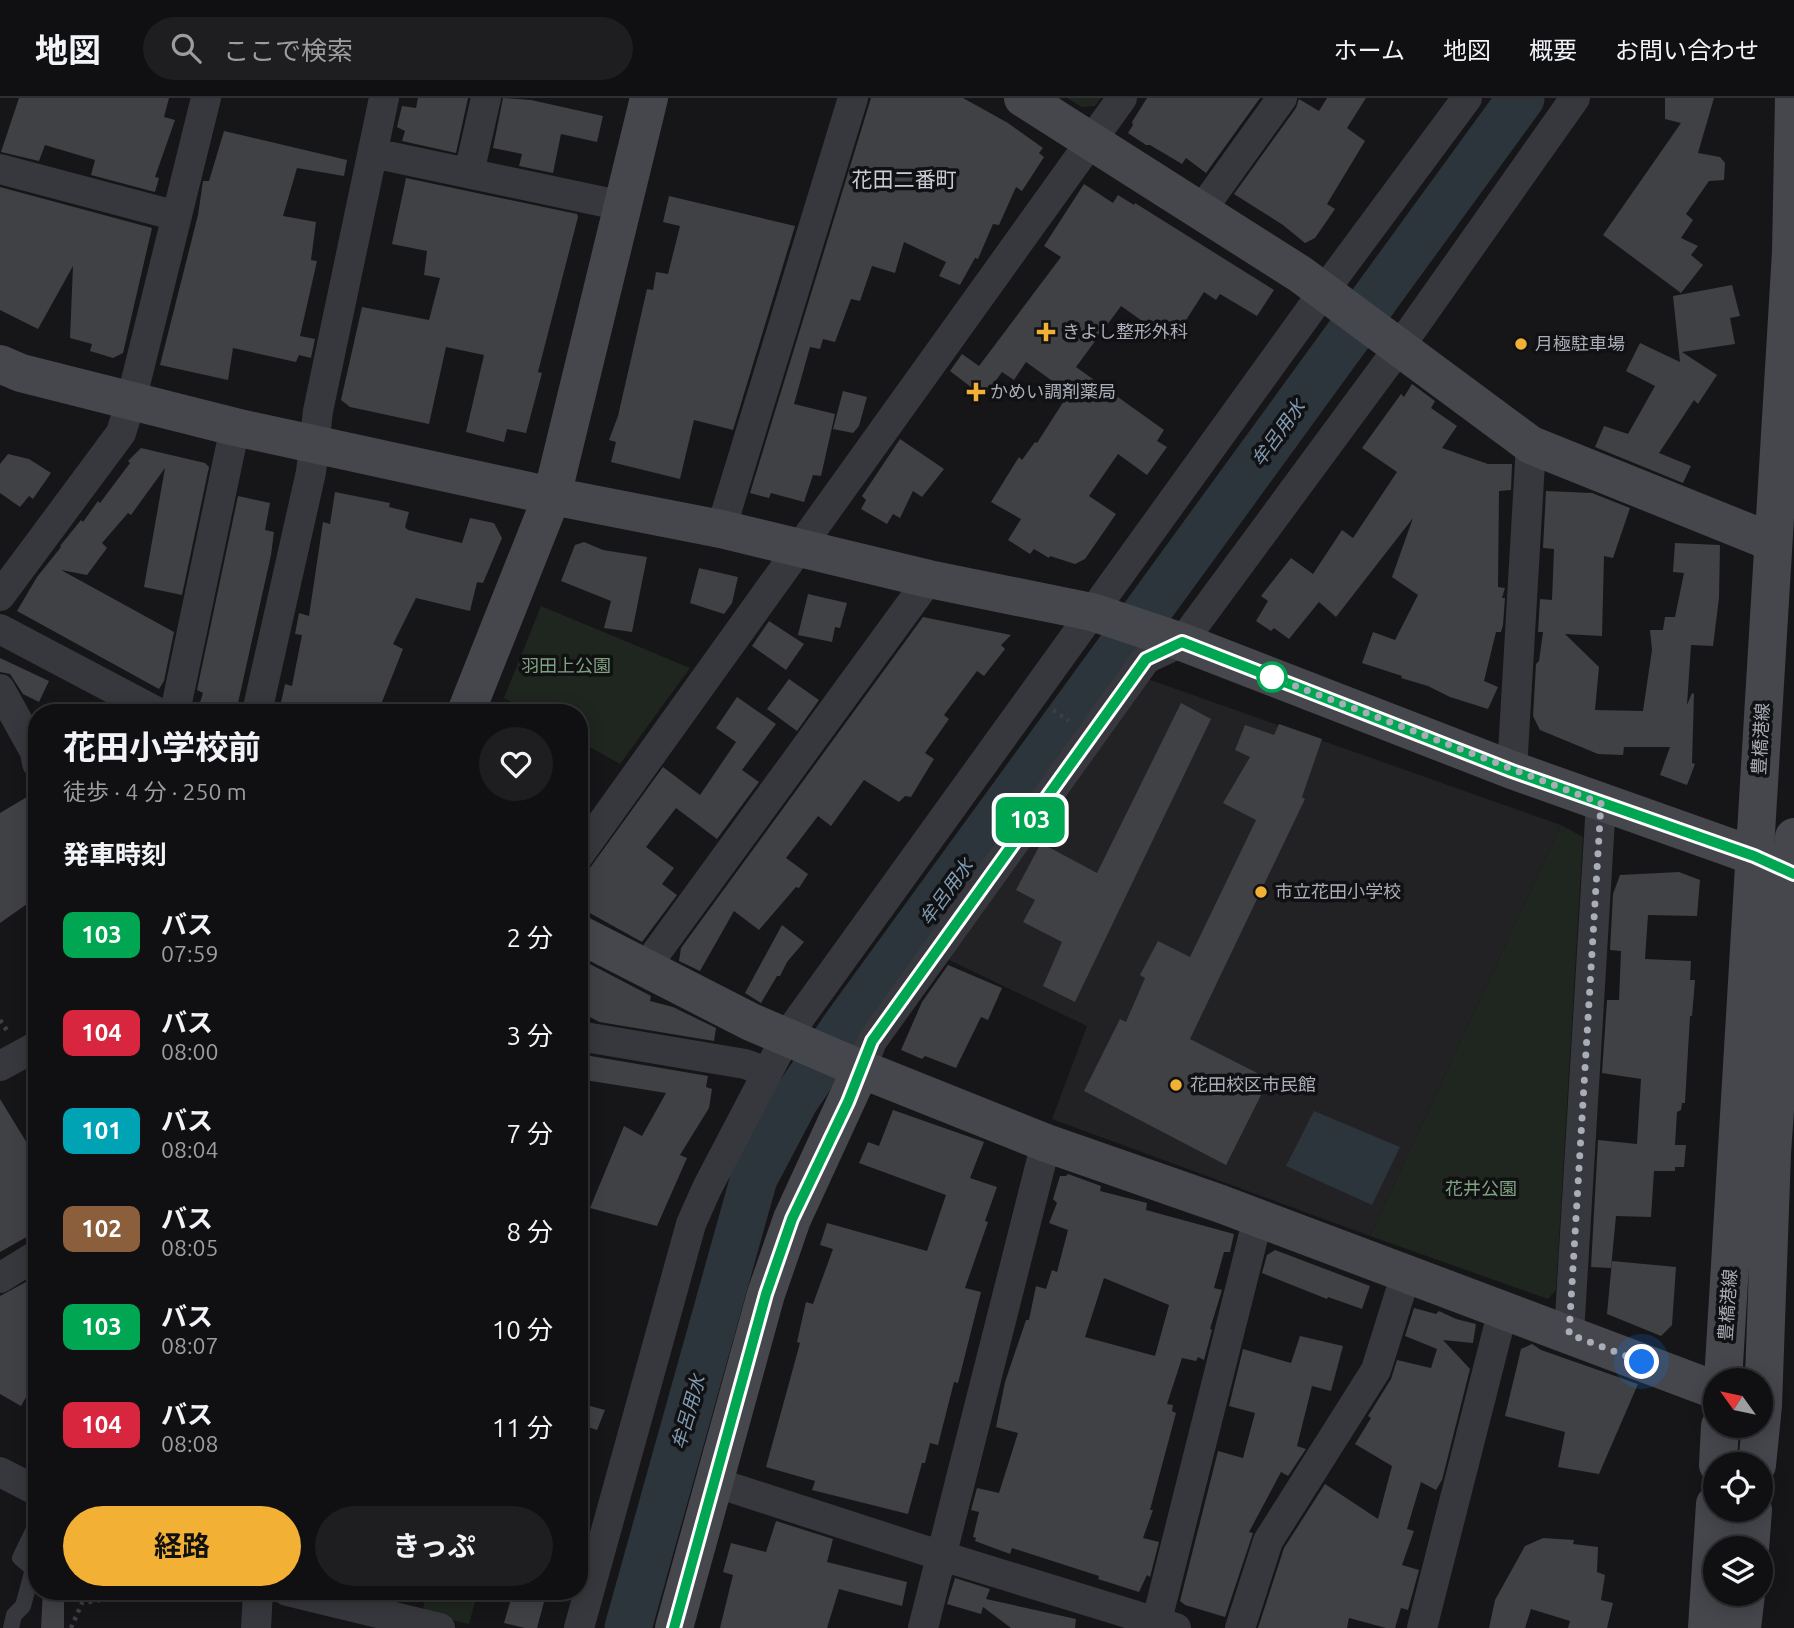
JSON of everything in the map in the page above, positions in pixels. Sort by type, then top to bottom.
[{"type":"street","points":[[0,596],[121,433],[206,98]]},
{"type":"street","points":[[259,704],[311,472],[318,411],[384,98]]},
{"type":"street","points":[[469,173],[486,98]]},
{"type":"street","points":[[469,704],[552,496],[649,98]]},
{"type":"street","points":[[721,529],[853,98]]},
{"type":"street","points":[[1023,98],[1361,319],[1531,445],[1772,542]]},
{"type":"street","points":[[588,843],[1122,98]]},
{"type":"street","points":[[1200,212],[1282,98]]},
{"type":"street","points":[[1138,628],[1361,319],[1467,98]]},
{"type":"street","points":[[674,1628],[766,1294],[792,1219],[825,1054],[1361,319],[1576,98]]},
{"type":"street","name":"豊橋港線","points":[[1724,1368],[1791,251],[1794,98]]},
{"type":"street","points":[[373,153],[623,206]]},
{"type":"street","points":[[0,169],[177,216]]},
{"type":"street","points":[[0,364],[21,373],[235,427],[802,547],[1138,628],[1601,803],[1754,856],[1793,861],[1773,1385]]},
{"type":"street","points":[[177,704],[235,427]]},
{"type":"street","points":[[1512,771],[1531,445]]},
{"type":"street","points":[[645,968],[929,579]]},
{"type":"street","points":[[588,1038],[745,1064],[767,1072],[872,1041],[1146,659],[1138,628]]},
{"type":"street","points":[[0,629],[142,704]]},
{"type":"street","points":[[0,690],[28,740]]},
{"type":"street","points":[[1569,1334],[1601,803]]},
{"type":"street","points":[[588,939],[751,1023],[1046,1143],[1258,1218],[1703,1385]]},
{"type":"street","points":[[0,1066],[28,1051]]},
{"type":"street","points":[[588,1596],[691,1224],[767,1072]]},
{"type":"street","points":[[923,1628],[1046,1143]]},
{"type":"street","points":[[715,1482],[1163,1626],[1258,1218]]},
{"type":"street","points":[[0,1278],[28,1261]]},
{"type":"street","points":[[1240,1628],[1268,1541],[1376,1370],[1406,1273]]},
{"type":"street","points":[[1422,1628],[1503,1310]]},
{"type":"street","points":[[0,1472],[28,1486]]},
{"type":"street","points":[[1707,1628],[1714,1522]]},
{"type":"street","points":[[256,1628],[258,1600]]},
{"type":"street","points":[[324,1600],[440,1628]]},
{"type":"street","points":[[579,1628],[587,1600]]},
{"type":"street","points":[[1742,1628],[1745,1606]]},
{"type":"lane","points":[[28,1542],[20,1558],[28,1565]]},
{"type":"lane","points":[[11,1628],[14,1615],[23,1606],[28,1588]]},
{"type":"path","points":[[1049,708],[1070,722]]},
{"type":"path","points":[[82,1603],[101,1600]]},
{"type":"path","points":[[71,1628],[82,1603]]},
{"type":"shaded area","name":"市立花田小学校","points":[[1145,678],[1561,825],[1370,1236],[1052,1119],[1087,1026],[945,958]]},
{"type":"shaded area","points":[[1314,1111],[1400,1147],[1372,1205],[1286,1166]]},
{"type":"green space","points":[[1067,98],[1101,98],[1095,106],[1082,107]]},
{"type":"green space","name":"羽田上公園","points":[[541,606],[690,668],[620,764],[588,746],[588,704],[515,704],[504,698]]},
{"type":"green space","name":"花井公園","points":[[1561,825],[1583,837],[1556,1290],[1548,1299],[1370,1236]]},
{"type":"green space","points":[[425,1600],[476,1600],[469,1624],[422,1613]]},
{"type":"building","points":[[19,98],[169,98],[164,117],[175,120],[155,177],[159,178],[155,192],[91,175],[95,160],[45,145],[39,161],[1,152]]},
{"type":"building","points":[[418,98],[468,98],[456,153],[402,141],[405,131],[397,127],[402,106],[416,108]]},
{"type":"building","points":[[503,98],[531,100],[603,116],[597,142],[561,134],[553,173],[519,166],[522,154],[493,148]]},
{"type":"building","points":[[871,98],[963,98],[1008,123],[1043,148],[1039,153],[1044,157],[1022,191],[1016,187],[999,225],[993,224],[978,259],[975,258],[960,285],[939,276],[946,262],[904,242],[895,273],[872,266],[860,301],[851,299],[835,342],[823,339],[820,349],[810,347],[794,404],[835,414],[821,476],[813,475],[804,502],[771,493],[769,498],[750,493]]},
{"type":"building","points":[[1147,98],[1260,98],[1206,173],[1186,158],[1182,164],[1128,133]]},
{"type":"building","points":[[1327,98],[1366,98],[1347,128],[1365,141],[1327,204],[1335,209],[1315,238],[1305,243],[1283,225],[1234,194],[1296,108],[1299,99],[1319,111]]},
{"type":"building","points":[[1665,98],[1714,98],[1698,153],[1720,157],[1725,163],[1724,180],[1709,181],[1686,214],[1693,220],[1681,238],[1698,246],[1691,255],[1703,265],[1681,293],[1603,235],[1681,123],[1665,119]]},
{"type":"building","points":[[224,131],[347,160],[344,176],[297,168],[283,216],[316,222],[311,260],[317,261],[300,336],[315,339],[311,358],[299,355],[296,362],[233,348],[228,380],[160,365],[198,215],[203,181],[209,181]]},
{"type":"building","points":[[406,178],[577,214],[538,372],[542,373],[526,433],[507,429],[504,442],[466,432],[484,355],[446,347],[429,424],[350,407],[341,400],[362,307],[429,320],[440,278],[424,275],[427,251],[392,244]]},
{"type":"building","points":[[1084,184],[1113,203],[1118,195],[1134,205],[1135,203],[1274,290],[1257,316],[1220,294],[1216,300],[1204,292],[1172,342],[1121,306],[1076,367],[1164,430],[1157,441],[1167,447],[1147,475],[1118,454],[1089,496],[1116,514],[1085,559],[1075,564],[1050,556],[1049,558],[1034,549],[1030,554],[1008,540],[1021,519],[991,502],[1019,457],[1022,460],[1035,442],[1037,443],[1069,393],[1026,362],[1014,380],[1002,372],[984,397],[950,371],[962,354],[979,366],[1061,257],[1044,246]]},
{"type":"building","points":[[0,187],[152,228],[123,353],[113,358],[90,351],[92,344],[70,338],[73,266],[38,329],[0,310]]},
{"type":"building","points":[[669,196],[795,226],[733,430],[694,420],[680,479],[611,462],[616,442],[609,440],[618,416],[647,289],[653,290],[656,272],[668,274],[680,226],[663,222]]},
{"type":"building","points":[[1732,285],[1740,316],[1730,318],[1735,344],[1682,352],[1717,375],[1698,404],[1694,400],[1659,453],[1691,466],[1683,483],[1595,447],[1604,426],[1628,434],[1655,386],[1626,371],[1640,343],[1680,362],[1673,296]]},
{"type":"building","points":[[1412,384],[1435,401],[1431,408],[1457,426],[1442,448],[1488,464],[1512,464],[1511,490],[1499,491],[1498,587],[1505,588],[1502,598],[1505,598],[1503,625],[1501,632],[1496,632],[1484,681],[1498,687],[1488,709],[1362,663],[1373,632],[1395,640],[1418,595],[1392,577],[1413,518],[1336,617],[1319,602],[1289,639],[1274,628],[1271,631],[1256,621],[1268,601],[1261,596],[1291,558],[1313,574],[1342,530],[1353,538],[1397,472],[1362,448],[1401,394],[1404,397]]},
{"type":"building","points":[[843,391],[867,397],[859,426],[853,433],[833,429]]},
{"type":"building","points":[[900,439],[944,469],[922,497],[913,491],[900,518],[893,514],[887,524],[861,509],[866,500],[862,496]]},
{"type":"building","points":[[141,448],[205,463],[209,467],[182,595],[144,587],[165,468],[131,515],[128,513],[102,543],[107,548],[87,575],[61,570],[174,632],[164,681],[159,689],[17,611],[60,546],[98,501],[100,503],[130,463],[128,461]]},
{"type":"building","points":[[8,454],[29,459],[51,473],[33,499],[29,496],[20,507],[0,493],[0,464]]},
{"type":"building","points":[[1546,491],[1592,493],[1630,508],[1613,558],[1604,556],[1602,636],[1565,634],[1599,667],[1595,710],[1643,711],[1652,650],[1650,630],[1663,630],[1665,617],[1675,617],[1684,573],[1673,572],[1675,543],[1720,545],[1719,598],[1713,646],[1691,645],[1687,705],[1692,693],[1694,694],[1692,763],[1695,764],[1687,785],[1660,775],[1670,747],[1624,747],[1623,755],[1598,754],[1540,730],[1533,716],[1536,664],[1539,661],[1543,632],[1538,632],[1540,599],[1552,600],[1554,549],[1543,548]]},
{"type":"building","points":[[335,492],[390,503],[389,507],[409,512],[405,527],[408,530],[462,543],[470,518],[494,523],[502,538],[483,583],[477,582],[470,611],[416,598],[393,644],[403,649],[381,704],[281,704],[285,684],[292,686],[302,635],[295,634],[299,613],[309,616],[323,522],[330,524]]},
{"type":"building","points":[[238,496],[270,503],[265,530],[274,532],[271,555],[238,704],[200,704],[203,693],[197,690]]},
{"type":"building","points":[[584,542],[603,550],[647,557],[632,632],[604,628],[611,601],[561,581],[575,545]]},
{"type":"building","points":[[699,568],[738,577],[732,603],[724,614],[690,603]]},
{"type":"building","points":[[808,594],[847,603],[840,628],[835,627],[832,642],[798,635]]},
{"type":"building","points":[[923,617],[1011,635],[1001,645],[1005,649],[984,676],[977,671],[944,715],[949,719],[925,753],[934,759],[911,797],[905,796],[899,802],[864,780],[831,826],[818,816],[786,858],[808,874],[799,888],[796,887],[759,930],[734,911],[700,971],[679,961],[681,948]]},
{"type":"building","points":[[769,621],[804,644],[786,670],[752,646]]},
{"type":"building","points":[[0,658],[49,681],[39,702],[23,694],[10,674],[0,672]]},
{"type":"building","points":[[789,679],[819,700],[797,731],[767,709]]},
{"type":"building","points":[[737,697],[776,724],[742,770],[759,782],[717,839],[676,808],[646,847],[674,868],[662,884],[677,895],[642,942],[588,912],[588,871],[663,767],[700,795],[736,742],[716,728]]},
{"type":"building","points":[[1181,703],[1211,719],[1075,1002],[1043,986],[1062,942],[1023,922],[1035,900],[1016,890],[1041,843],[1097,873]]},
{"type":"building","points":[[1279,724],[1322,739],[1302,797],[1305,799],[1190,1039],[1269,1079],[1226,1165],[1084,1091],[1120,1019],[1126,1022],[1145,978],[1140,975],[1158,941],[1190,957],[1256,820],[1223,803],[1250,757],[1235,750],[1245,725],[1274,735]]},
{"type":"building","points":[[28,796],[28,903],[0,923],[0,813]]},
{"type":"building","points":[[1679,872],[1700,880],[1697,916],[1648,915],[1645,959],[1691,961],[1690,980],[1695,980],[1685,1103],[1682,1103],[1681,1110],[1677,1112],[1675,1145],[1686,1145],[1684,1167],[1675,1167],[1675,1171],[1654,1171],[1651,1217],[1616,1216],[1611,1268],[1591,1267],[1598,1140],[1637,1144],[1641,1079],[1602,1073],[1607,1000],[1619,1000],[1621,951],[1610,950],[1613,894],[1620,875]]},
{"type":"building","points":[[782,925],[804,942],[787,962],[780,976],[777,976],[761,1003],[745,993]]},
{"type":"building","points":[[588,963],[651,996],[650,1001],[673,1007],[716,1028],[714,1041],[599,1022],[588,1016]]},
{"type":"building","points":[[948,965],[1002,988],[988,1020],[981,1017],[956,1068],[901,1050],[922,1002]]},
{"type":"building","points":[[588,1056],[708,1076],[706,1087],[712,1089],[709,1108],[680,1155],[687,1158],[657,1226],[590,1208],[624,1126],[642,1136],[666,1093],[588,1080]]},
{"type":"building","points":[[0,1099],[28,1145],[28,1236],[0,1252]]},
{"type":"building","points":[[893,1110],[984,1142],[970,1178],[997,1187],[965,1288],[981,1292],[958,1383],[954,1382],[938,1445],[930,1443],[925,1463],[922,1463],[908,1514],[812,1490],[815,1481],[766,1467],[800,1343],[797,1342],[806,1302],[813,1304],[833,1249],[820,1245],[827,1223],[927,1251],[946,1195],[859,1163],[868,1142],[879,1146]]},
{"type":"building","points":[[1068,1174],[1101,1186],[1100,1191],[1147,1203],[1146,1210],[1234,1234],[1230,1252],[1224,1252],[1214,1288],[1222,1290],[1204,1360],[1198,1357],[1196,1361],[1182,1358],[1167,1404],[1173,1405],[1172,1411],[1176,1413],[1150,1510],[1153,1510],[1143,1538],[1159,1542],[1150,1577],[1147,1575],[1139,1592],[1012,1548],[1010,1554],[975,1541],[976,1538],[973,1537],[979,1512],[971,1510],[977,1488],[999,1493],[1018,1433],[996,1427],[1005,1382],[1026,1320],[1029,1320],[1036,1286],[1046,1289],[1052,1270],[1057,1272],[1068,1230],[1049,1223],[1057,1203],[1053,1199],[1060,1176]],"holes":[[[1104,1278],[1169,1305],[1155,1356],[1085,1337]]]},
{"type":"building","points":[[1275,1250],[1370,1286],[1362,1309],[1328,1297],[1327,1299],[1262,1273],[1267,1255]]},
{"type":"building","points":[[1612,1261],[1676,1267],[1672,1325],[1661,1336],[1607,1314]]},
{"type":"building","points":[[28,1281],[28,1394],[21,1406],[0,1394],[0,1296]]},
{"type":"building","points":[[1414,1308],[1436,1314],[1439,1311],[1476,1324],[1473,1343],[1443,1340],[1470,1369],[1442,1480],[1436,1490],[1421,1482],[1407,1529],[1414,1531],[1402,1565],[1419,1570],[1408,1610],[1401,1608],[1395,1628],[1349,1618],[1347,1628],[1258,1628],[1284,1548],[1325,1484],[1378,1519],[1392,1466],[1355,1444],[1371,1418],[1368,1416],[1391,1379],[1397,1360],[1431,1368],[1437,1349],[1405,1336]]},
{"type":"building","points":[[1300,1336],[1343,1346],[1331,1391],[1312,1386],[1297,1446],[1306,1449],[1288,1476],[1281,1472],[1249,1532],[1253,1533],[1225,1617],[1185,1605],[1180,1601],[1218,1451],[1243,1458],[1255,1413],[1229,1406],[1243,1349],[1291,1363]]},
{"type":"building","points":[[1532,1344],[1541,1350],[1638,1384],[1599,1474],[1558,1467],[1565,1432],[1505,1416],[1521,1349]]},
{"type":"building","points":[[588,1405],[605,1410],[597,1430],[588,1427]]},
{"type":"building","points":[[776,1521],[833,1539],[827,1562],[907,1582],[902,1606],[839,1589],[827,1628],[720,1628],[733,1575],[723,1572],[731,1543],[766,1552]]},
{"type":"building","points":[[1543,1538],[1574,1540],[1573,1544],[1598,1547],[1597,1572],[1605,1575],[1601,1600],[1613,1603],[1607,1628],[1568,1628],[1570,1621],[1531,1609],[1525,1628],[1489,1628],[1495,1600],[1525,1546]]},
{"type":"building","points":[[955,1578],[990,1589],[986,1599],[1076,1619],[1075,1628],[1011,1628],[983,1607],[981,1614],[947,1604]]},
{"type":"building","points":[[43,1600],[64,1600],[64,1628],[41,1628]]},
{"type":"building","points":[[511,1600],[544,1602],[537,1628],[504,1623]]},
{"type":"waterway","name":"牟呂用水","points":[[628,1628],[754,1178],[795,1100],[847,1024],[1521,98]]},
{"type":"bus line","name":"103","points":[[674,1628],[766,1294],[792,1219],[848,1102],[872,1041],[1146,659],[1182,642],[1512,771],[1754,856],[1794,874]]},
{"type":"place","name":"きよし整形外科","points":[[1046,332]]},
{"type":"place","name":"月極駐車場","points":[[1521,344]]},
{"type":"place","name":"かめい調剤薬局","points":[[976,392]]},
{"type":"place","name":"市立花田小学校","points":[[1261,892]]},
{"type":"place","name":"花田校区市民館","points":[[1176,1085]]},
{"type":"district","name":"花田二番町","points":[[904,180]]},
{"type":"route","points":[[1272,677],[1601,803],[1569,1334],[1642,1362]]}]
